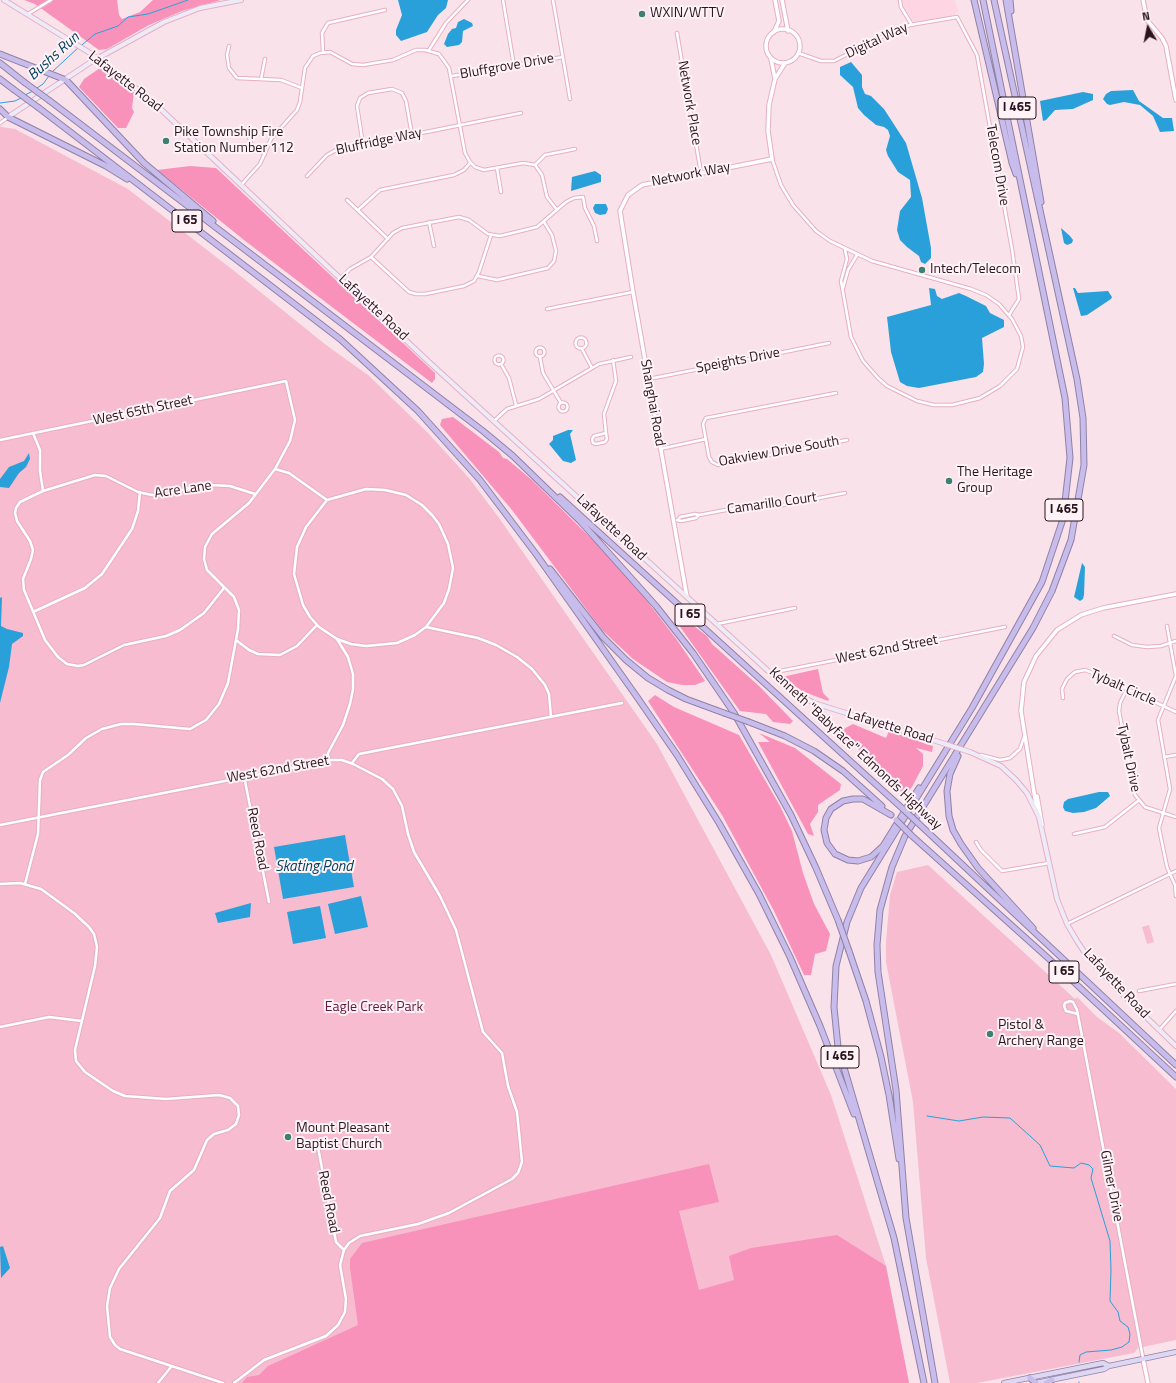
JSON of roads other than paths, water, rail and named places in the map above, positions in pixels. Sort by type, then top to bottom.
[{"type":"highway","points":[[972,0],[1012,163],[1020,183]]},
{"type":"highway","name":"I 465","points":[[924,1383],[894,1238],[842,1063],[835,1024],[835,978],[840,943],[849,916],[861,888],[1017,630],[1042,582],[1061,528],[1068,489],[1070,439],[1065,398],[983,0]]},
{"type":"highway","name":"I 465","points":[[935,1383],[914,1271],[904,1200],[896,1090],[878,972],[877,944],[880,910],[888,877],[900,846],[1038,619],[1057,581],[1074,528],[1084,465],[1081,400],[1042,215],[994,0]]},
{"type":"highway","points":[[1006,0],[1012,24]]},
{"type":"highway","points":[[1010,0],[1012,24],[1039,188],[1042,215]]},
{"type":"highway","points":[[0,54],[66,80],[144,163],[233,240]]},
{"type":"highway","name":"I 65","points":[[0,63],[513,456]]},
{"type":"highway","name":"I 65","points":[[0,79],[332,332],[384,378],[457,453],[536,554]]},
{"type":"highway","points":[[0,109],[8,117],[109,168],[159,200]]},
{"type":"highway","points":[[513,456],[581,522],[625,570],[676,631],[710,677],[746,734],[786,804],[838,920],[868,1007],[885,1074],[904,1200]]},
{"type":"highway","name":"Kenneth \"Babyface\" Edmonds Highway","points":[[513,456],[592,525],[903,809],[1176,1065]]},
{"type":"highway","points":[[536,554],[677,755],[734,849],[790,957],[823,1033],[853,1112],[859,1122]]},
{"type":"highway","name":"Kenneth \"Babyface\" Edmonds Highway","points":[[536,554],[603,637],[626,660],[648,678],[686,699],[794,740],[824,758],[851,779],[891,815],[1176,1077]]},
{"type":"highway","points":[[968,735],[952,767],[948,786],[948,809],[954,830],[961,844],[990,882],[1054,951]]},
{"type":"highway","points":[[891,815],[863,799],[853,798],[843,801],[834,807],[826,818],[824,830],[827,843],[835,854],[848,860],[862,860],[874,855],[882,846],[946,749]]},
{"type":"highway","points":[[1030,1378],[1036,1383]]},
{"type":"highway","points":[[1046,1383],[1052,1380]]},
{"type":"main road","name":"Lafayette Road","points":[[4,0],[98,59],[151,100],[494,421],[791,691],[813,703],[976,754],[1000,766],[1016,780],[1030,799],[1039,817],[1056,899],[1067,924],[1092,961],[1118,990],[1176,1046]]},
{"type":"main road","points":[[8,117],[98,59],[176,16],[206,7],[241,0]]},
{"type":"main road","points":[[1036,1383],[1176,1352]]},
{"type":"main road","points":[[1004,1383],[1103,1364],[1109,1366]]},
{"type":"street","points":[[28,14],[51,0]]},
{"type":"street","points":[[429,50],[444,25],[468,0]]},
{"type":"street","points":[[502,0],[514,66]]},
{"type":"street","points":[[553,0],[570,99]]},
{"type":"street","points":[[775,0],[778,21],[774,32],[769,37],[766,44],[767,52],[771,58],[775,79],[768,117],[769,140],[772,159],[784,190],[798,212],[820,235],[845,250],[857,255],[976,290],[994,300],[1009,315],[1021,336],[1023,347],[1021,360],[1017,369],[1000,386],[980,398],[967,403],[934,405],[899,393],[878,378],[869,369],[859,354],[852,337],[842,288],[842,276],[847,259],[845,250]]},
{"type":"street","points":[[782,0],[788,31]]},
{"type":"street","points":[[900,0],[901,7],[912,25]]},
{"type":"street","points":[[1143,0],[1147,20],[1162,38],[1166,46],[1176,100]]},
{"type":"street","points":[[323,52],[322,33],[328,23],[386,10]]},
{"type":"street","name":"Digital Way","points":[[798,53],[816,60],[834,61],[895,30],[912,25],[957,17]]},
{"type":"street","name":"Telecom Drive","points":[[957,17],[977,55],[1013,256],[1019,299],[1009,315]]},
{"type":"street","points":[[771,58],[778,62],[785,63],[794,59],[798,53],[798,40],[795,34],[781,30],[774,32]]},
{"type":"street","name":"Network Place","points":[[677,33],[701,173]]},
{"type":"street","points":[[229,46],[227,55],[232,74],[240,79],[283,80],[302,88]]},
{"type":"street","points":[[242,184],[259,166],[271,139],[297,110],[300,102],[307,62],[313,56],[323,52],[333,53],[352,64],[359,66],[393,60],[416,50],[429,50],[444,58],[452,76],[465,154],[470,163],[480,169],[497,168],[523,163],[535,165],[542,175],[547,197],[557,210]]},
{"type":"street","name":"Bluffgrove Drive","points":[[452,76],[563,57]]},
{"type":"street","points":[[260,79],[265,59]]},
{"type":"street","points":[[775,79],[785,63]]},
{"type":"street","points":[[363,145],[358,103],[364,94],[377,91],[392,89],[398,90],[404,95],[412,135]]},
{"type":"street","name":"Bluffridge Way","points":[[307,176],[332,152],[521,113]]},
{"type":"street","points":[[0,123],[8,117]]},
{"type":"street","points":[[247,132],[252,146],[264,154]]},
{"type":"street","points":[[535,165],[545,156],[575,149]]},
{"type":"street","name":"Network Way","points":[[621,208],[628,195],[640,186],[772,159]]},
{"type":"street","points":[[358,210],[380,190],[454,175],[464,170],[470,163]]},
{"type":"street","points":[[497,168],[501,192]]},
{"type":"street","points":[[341,278],[350,269],[371,256],[398,229],[462,217],[491,235],[500,236],[529,230],[544,222],[568,200],[583,197],[585,208],[594,226],[597,241]]},
{"type":"street","points":[[347,200],[388,238]]},
{"type":"street","name":"Shanghai Road","points":[[621,208],[620,218],[632,292],[687,598]]},
{"type":"street","points":[[429,222],[434,246]]},
{"type":"street","points":[[478,276],[486,279],[497,280],[548,268],[554,260],[556,251],[552,236],[544,222]]},
{"type":"street","points":[[371,256],[406,290],[422,295],[464,286],[474,281],[478,276],[491,235]]},
{"type":"street","points":[[842,288],[848,270],[857,255]]},
{"type":"street","points":[[547,309],[632,292]]},
{"type":"street","points":[[582,349],[587,343],[581,338],[577,340],[577,347],[582,349],[592,368]]},
{"type":"street","name":"Speights Drive","points":[[648,379],[829,343]]},
{"type":"street","points":[[540,357],[543,373],[561,403]]},
{"type":"street","points":[[494,421],[507,409],[516,405],[535,401],[604,362],[631,357]]},
{"type":"street","points":[[606,433],[594,436],[592,439],[593,443],[596,444],[605,442],[607,438],[604,414],[616,382],[613,360]]},
{"type":"street","points":[[501,364],[509,378],[516,405]]},
{"type":"street","name":"West 65th Street","points":[[0,440],[286,381],[295,424],[288,445],[275,468]]},
{"type":"street","points":[[660,449],[706,439],[703,422],[706,418],[836,393]]},
{"type":"street","points":[[33,434],[40,450],[40,471],[43,491]]},
{"type":"street","name":"Oakview Drive South","points":[[706,439],[710,459],[716,464],[847,440]]},
{"type":"street","points":[[25,884],[37,841],[41,776],[91,734],[109,727],[124,724],[187,729],[197,726],[206,720],[218,706],[225,692],[236,640],[239,622],[239,606],[234,597],[212,576],[206,567],[204,557],[206,544],[212,534],[241,511],[275,468],[289,473],[327,500]]},
{"type":"street","name":"Acre Lane","points":[[33,612],[23,584],[32,556],[32,547],[17,521],[15,510],[20,502],[43,491],[90,475],[100,475],[140,492],[160,495],[201,486],[220,485],[255,494]]},
{"type":"street","points":[[363,489],[388,490],[413,499],[428,510],[437,521],[450,550],[452,572],[444,603],[426,627],[408,639],[385,645],[358,645],[337,639],[317,625],[302,602],[295,581],[294,564],[296,547],[302,534],[327,500],[363,489]]},
{"type":"street","points":[[140,492],[138,511],[132,529],[102,574],[85,588],[33,612],[44,638],[56,655],[67,664],[80,666],[124,645],[166,636],[185,628],[206,611],[224,588]]},
{"type":"street","name":"Camarillo Court","points":[[673,520],[681,521],[696,518],[699,515],[738,508],[778,506],[845,493]]},
{"type":"street","points":[[1039,817],[1024,736],[1021,706],[1025,679],[1036,656],[1057,630],[1078,617],[1096,610],[1176,594]]},
{"type":"street","points":[[716,624],[795,608]]},
{"type":"street","points":[[236,640],[256,653],[275,656],[288,652],[297,646],[317,625]]},
{"type":"street","points":[[1167,626],[1175,677],[1158,721],[1170,790],[1160,830],[1170,874],[1175,886],[1176,896]]},
{"type":"street","points":[[426,627],[474,637],[496,645],[517,657],[534,671],[545,685],[549,694],[551,716]]},
{"type":"street","name":"West 62nd Street","points":[[770,673],[1005,627]]},
{"type":"street","points":[[1114,636],[1139,646],[1154,647],[1176,641]]},
{"type":"street","points":[[328,760],[328,753],[346,718],[353,692],[353,674],[351,664],[337,639]]},
{"type":"street","name":"Tybalt Circle","points":[[1063,698],[1062,689],[1065,682],[1070,675],[1079,671],[1093,673],[1176,712]]},
{"type":"street","name":"Tybalt Drive","points":[[1126,689],[1120,703],[1119,713],[1134,792],[1138,801],[1144,807],[1176,817]]},
{"type":"street","points":[[352,763],[359,754],[622,703]]},
{"type":"street","points":[[976,754],[1000,760],[1010,758],[1020,749],[1024,736]]},
{"type":"street","points":[[1164,757],[1176,755]]},
{"type":"street","name":"West 62nd Street","points":[[0,825],[328,760],[342,760],[352,763],[382,779],[396,794],[402,806],[409,838],[414,852],[440,896],[450,917],[463,952],[483,1032],[487,1039],[498,1047],[502,1055],[508,1086],[517,1112],[522,1158],[520,1169],[514,1177],[449,1213],[418,1224],[360,1236],[349,1243],[344,1250]]},
{"type":"street","name":"Reed Road","points":[[244,776],[269,902]]},
{"type":"street","points":[[1032,780],[1042,816],[1042,830]]},
{"type":"street","points":[[1074,834],[1105,827],[1138,801]]},
{"type":"street","points":[[976,842],[986,855],[1002,871],[1049,863]]},
{"type":"street","points":[[1067,924],[1176,871]]},
{"type":"street","points":[[0,884],[25,884],[41,889],[82,920],[94,934],[97,944],[97,958],[75,1048],[76,1061],[88,1075],[113,1091],[125,1096],[154,1099],[219,1095],[230,1098],[238,1108],[239,1117],[235,1125],[228,1130],[214,1134],[208,1139],[192,1173],[170,1192],[161,1216],[120,1266],[108,1293],[107,1319],[110,1337],[115,1345],[123,1351],[223,1383]]},
{"type":"street","points":[[1139,991],[1176,984]]},
{"type":"street","points":[[1073,1002],[1078,1014],[1066,1011],[1064,1006],[1065,1003],[1073,1002]]},
{"type":"street","points":[[1159,1030],[1176,1011]]},
{"type":"street","name":"Gilmer Drive","points":[[1078,1014],[1143,1359]]},
{"type":"street","points":[[0,1027],[49,1017],[82,1021]]},
{"type":"street","name":"Reed Road","points":[[234,1383],[264,1360],[326,1336],[340,1323],[346,1305],[340,1265],[344,1250],[336,1242],[317,1142]]},
{"type":"street","points":[[1143,1359],[1148,1383]]},
{"type":"street","points":[[158,1383],[171,1367]]},
{"type":"water","points":[[398,0],[448,0],[446,8],[438,15],[427,32],[401,41],[396,35],[396,30],[402,15]]},
{"type":"water","points":[[464,19],[472,23],[473,26],[463,31],[462,42],[459,45],[447,47],[444,44],[448,34],[452,29],[456,28],[458,22]]},
{"type":"water","points":[[851,62],[862,75],[862,87],[865,94],[871,96],[884,109],[906,143],[922,198],[931,248],[931,258],[925,264],[921,262],[919,256],[900,240],[897,230],[900,211],[911,197],[910,180],[898,172],[888,156],[886,150],[890,136],[888,130],[884,127],[876,125],[864,115],[858,108],[853,87],[840,75],[840,67]]},
{"type":"water","points":[[1133,90],[1139,101],[1163,118],[1172,118],[1174,131],[1160,132],[1153,116],[1140,105],[1124,102],[1110,105],[1103,99],[1106,94],[1111,91]]},
{"type":"water","points":[[1083,92],[1093,94],[1093,100],[1073,109],[1055,110],[1046,120],[1043,121],[1040,101]]},
{"type":"water","points":[[595,171],[601,175],[601,182],[571,191],[572,177]]},
{"type":"water","points":[[595,204],[606,204],[608,209],[606,214],[600,215],[595,213],[593,208]]},
{"type":"water","points":[[1061,228],[1073,240],[1072,243],[1067,245],[1064,243]]},
{"type":"water","points":[[929,288],[935,289],[937,296],[942,299],[959,293],[986,306],[990,313],[1004,320],[1004,327],[982,338],[984,364],[983,372],[976,377],[919,388],[907,386],[900,382],[891,352],[887,317],[931,305]]},
{"type":"water","points":[[1073,288],[1075,288],[1078,293],[1108,291],[1112,297],[1087,315],[1081,316]]},
{"type":"water","points":[[568,430],[573,430],[570,434],[576,460],[571,463],[563,461],[549,444],[553,440],[553,436]]},
{"type":"water","points":[[29,453],[30,459],[26,467],[19,473],[9,488],[0,487],[0,479],[9,467],[24,461]]},
{"type":"water","points":[[1082,563],[1085,567],[1084,595],[1083,599],[1080,601],[1074,597]]},
{"type":"water","points":[[2,597],[1,626],[23,633],[23,636],[12,644],[9,667],[0,703],[0,598]]},
{"type":"water","points":[[1099,792],[1108,792],[1110,796],[1096,808],[1084,812],[1073,813],[1065,811],[1063,807],[1064,802],[1068,799]]},
{"type":"water","name":"Skating Pond","points":[[345,835],[354,887],[283,899],[274,847]]},
{"type":"water","points":[[361,896],[368,927],[335,934],[328,904]]},
{"type":"water","points":[[251,903],[250,917],[218,923],[215,913]]},
{"type":"water","points":[[320,906],[326,938],[293,944],[287,912]]},
{"type":"water","points":[[3,1246],[10,1268],[1,1278],[0,1247]]},
{"type":"waterway","name":"Bushs Run","points":[[82,45],[95,34],[118,26],[128,17],[148,14],[188,0]]},
{"type":"waterway","name":"Bushs Run","points":[[52,72],[79,47]]},
{"type":"waterway","name":"Bushs Run","points":[[37,88],[43,84],[49,76]]},
{"type":"waterway","name":"Bushs Run","points":[[25,95],[33,91]]},
{"type":"waterway","name":"Bushs Run","points":[[0,103],[15,101],[21,98]]},
{"type":"waterway","points":[[927,1116],[959,1121],[983,1117],[1010,1118],[1040,1145],[1050,1166],[1074,1168],[1081,1163],[1089,1165],[1093,1169],[1091,1178],[1110,1241],[1110,1301],[1118,1312],[1120,1321],[1128,1327],[1130,1334],[1129,1342],[1122,1347],[1111,1350],[1086,1352],[1080,1355],[1079,1362]]},
{"type":"place","name":"WXIN/WTTV","points":[[642,14]]},
{"type":"place","name":"Pike Township Fire Station Number 112","points":[[166,141]]},
{"type":"place","name":"Intech/Telecom","points":[[922,270]]},
{"type":"place","name":"The Heritage Group","points":[[949,481]]},
{"type":"place","name":"Pistol & Archery Range","points":[[990,1034]]},
{"type":"place","name":"Mount Pleasant Baptist Church","points":[[288,1137]]},
{"type":"park label","name":"Eagle Creek Park","points":[[374,1008]]}]
